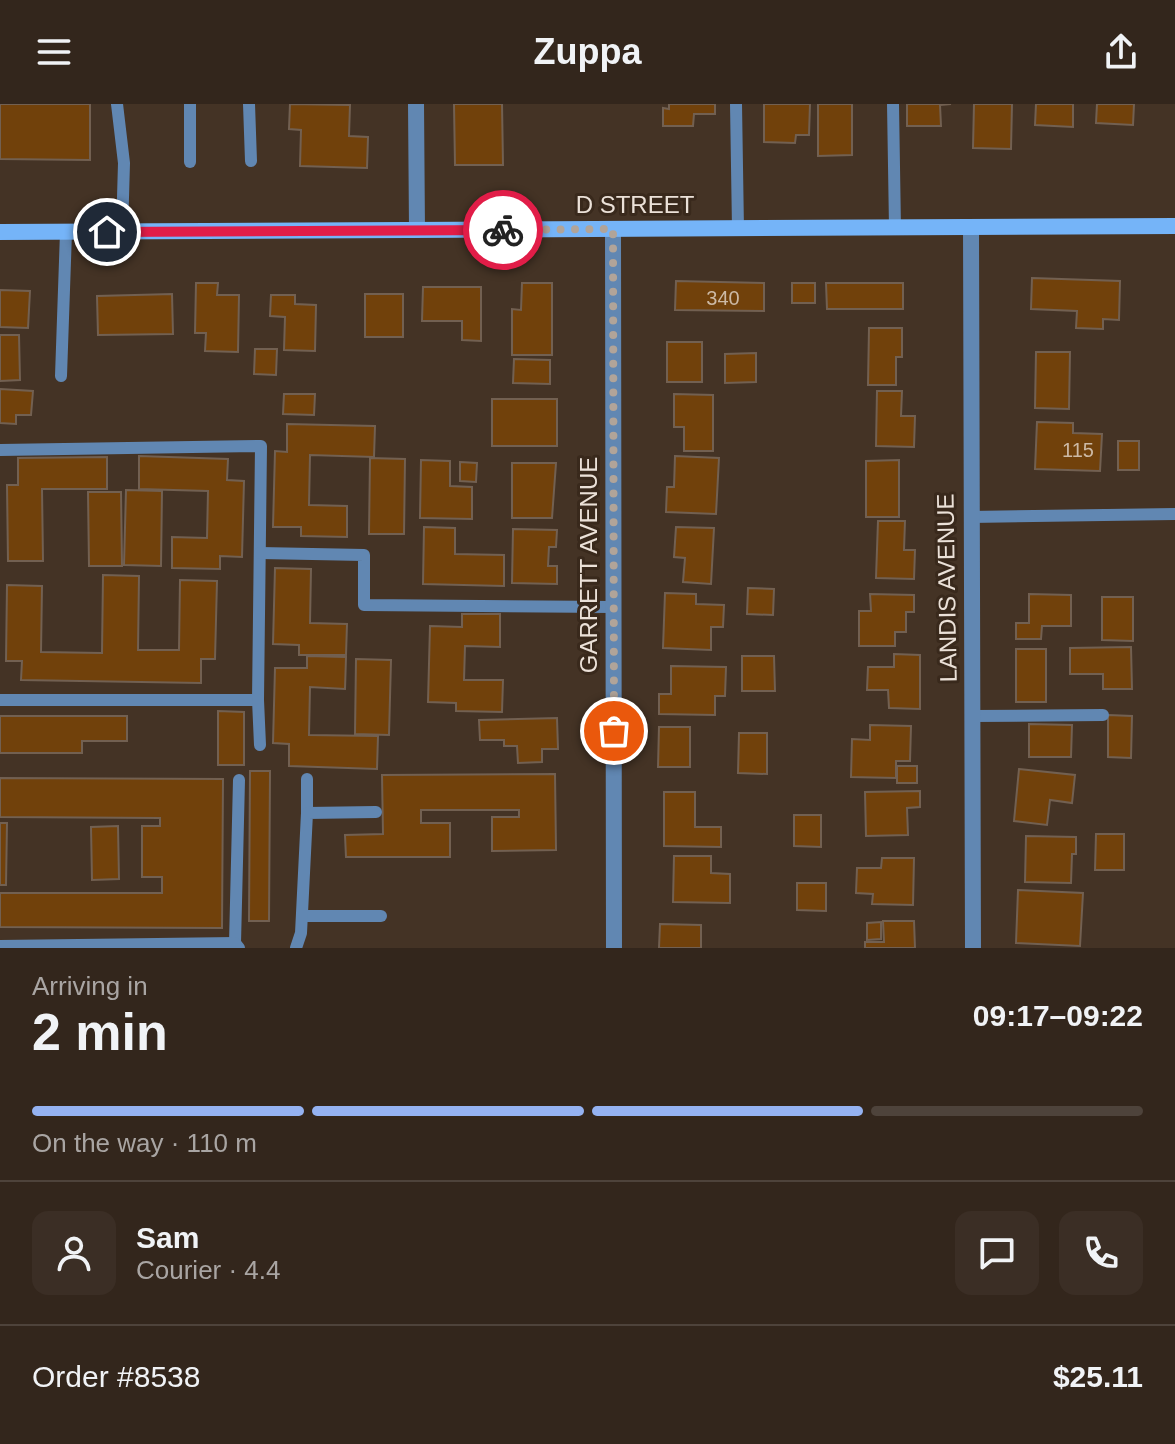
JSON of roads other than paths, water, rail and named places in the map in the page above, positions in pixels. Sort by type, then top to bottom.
[{"type":"street","points":[[416,104],[417,230]]},
{"type":"street","name":"D STREET","points":[[0,232],[1175,226]]},
{"type":"street","name":"LANDIS AVENUE","points":[[971,227],[973,948]]},
{"type":"street","name":"GARRETT AVENUE","points":[[613,229],[614,948]]},
{"type":"lane","points":[[117,104],[124,163],[122,232]]},
{"type":"lane","points":[[190,104],[190,162]]},
{"type":"lane","points":[[249,104],[251,161]]},
{"type":"lane","points":[[736,104],[738,229]]},
{"type":"lane","points":[[893,104],[895,228]]},
{"type":"lane","points":[[61,376],[66,232]]},
{"type":"lane","points":[[0,450],[261,446],[260,745]]},
{"type":"lane","points":[[970,517],[1175,514]]},
{"type":"lane","points":[[260,553],[364,555],[364,605],[613,607]]},
{"type":"lane","points":[[0,700],[258,700]]},
{"type":"lane","points":[[972,716],[1103,715]]},
{"type":"lane","points":[[296,948],[302,916],[307,779]]},
{"type":"lane","points":[[0,946],[237,945],[239,780]]},
{"type":"lane","points":[[307,813],[376,812]]},
{"type":"lane","points":[[302,916],[381,916]]}]
